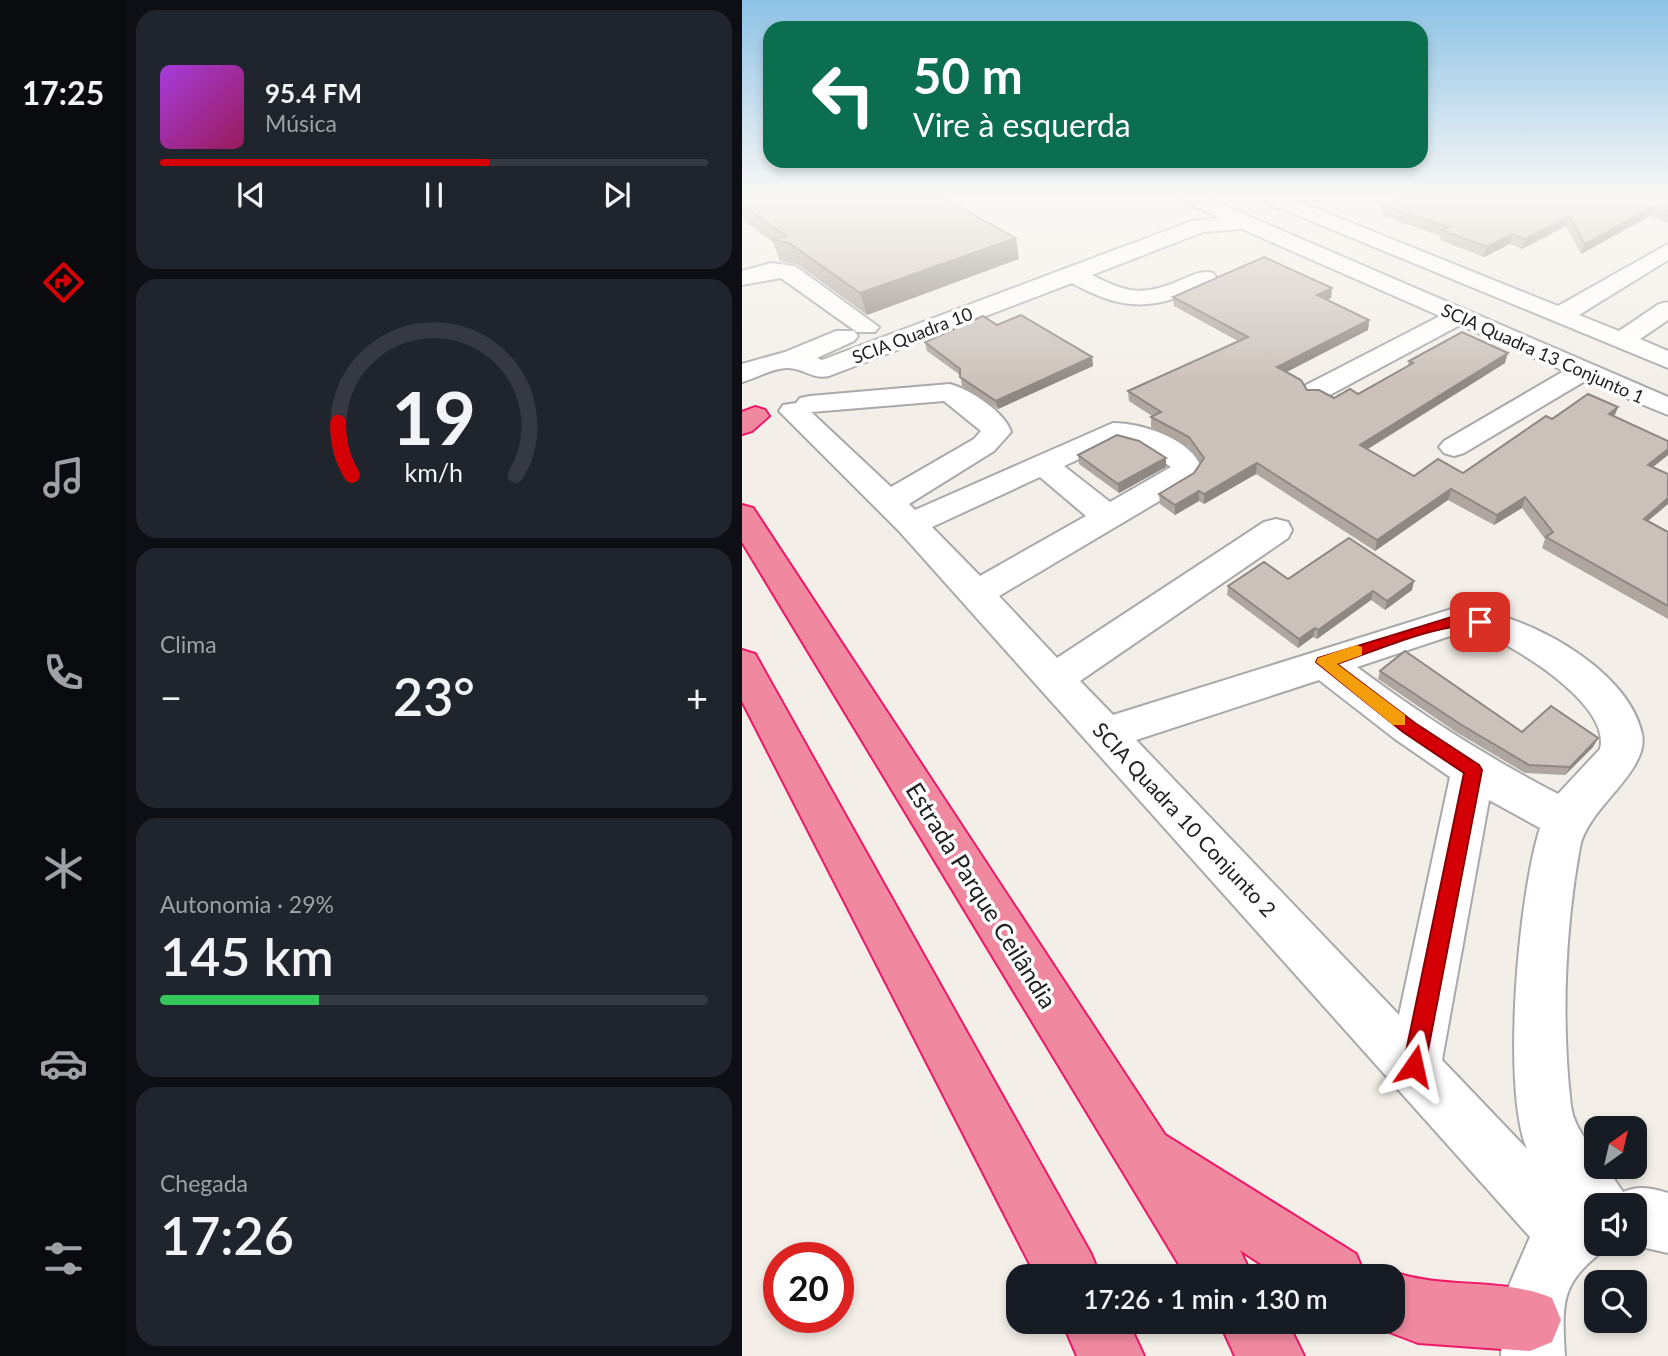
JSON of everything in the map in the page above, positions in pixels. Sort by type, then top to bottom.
[{"type":"highway","name":"Estrada Parque Ceilândia","points":[[742,515],[1213,1264]]},
{"type":"highway","points":[[742,664],[1063,1264]]},
{"type":"highway","points":[[1144,1153],[1315,1264]]},
{"type":"highway","points":[[1405,1307],[1531,1338]]},
{"type":"highway","points":[[1100,1334],[1112,1356]]},
{"type":"highway","points":[[1258,1334],[1272,1356]]},
{"type":"street","name":"SCIA Quadra 10","points":[[820,370],[1105,260]]},
{"type":"street","name":"SCIA Quadra 13 Conjunto 1","points":[[1332,260],[1668,407]]},
{"type":"street","points":[[1430,260],[1668,360]]},
{"type":"street","points":[[1559,316],[1652,260]]},
{"type":"street","points":[[742,278],[771,270],[787,271],[866,327]]},
{"type":"street","points":[[1010,273],[1028,271],[1063,278],[1113,295],[1141,301],[1157,299],[1205,278]]},
{"type":"street","points":[[983,283],[1005,299]]},
{"type":"street","points":[[938,300],[957,318]]},
{"type":"street","points":[[1621,341],[1668,309]]},
{"type":"street","points":[[1316,391],[1459,316]]},
{"type":"street","points":[[789,360],[890,318]]},
{"type":"street","points":[[746,365],[789,360],[806,361],[825,373],[824,388],[768,413]]},
{"type":"street","points":[[1454,447],[1561,386],[1582,370]]},
{"type":"street","points":[[768,413],[950,392],[994,425],[996,432],[984,445],[900,513]]},
{"type":"street","name":"SCIA Quadra 10 Conjunto 2","points":[[768,413],[900,513],[1414,1066],[1584,1217]]},
{"type":"street","points":[[900,513],[1043,464],[1113,432],[1124,431],[1143,436],[1185,463],[1187,469],[1182,474],[976,594]]},
{"type":"street","points":[[1043,464],[1109,517]]},
{"type":"street","points":[[1054,679],[1276,530]]},
{"type":"street","points":[[1105,734],[1455,621],[1480,622],[1508,630],[1594,686],[1616,714],[1623,735],[1621,751],[1565,820],[1549,883],[1542,1081],[1548,1133],[1584,1212]]},
{"type":"street","points":[[1323,662],[1409,728],[1473,770],[1565,820]]},
{"type":"street","points":[[1414,1066],[1473,770]]},
{"type":"street","points":[[1647,1217],[1668,1223]]},
{"type":"street","points":[[1531,1338],[1541,1272],[1584,1225]]},
{"type":"building","points":[[814,260],[953,260],[860,293]]},
{"type":"building","points":[[1257,260],[1271,260],[1332,288],[1317,295],[1369,320],[1277,367],[1301,380],[1307,390],[1319,390],[1334,398],[1350,389],[1358,394],[1413,363],[1409,361],[1462,332],[1508,353],[1360,445],[1414,476],[1438,459],[1463,473],[1546,416],[1552,419],[1588,394],[1618,407],[1609,414],[1668,441],[1668,449],[1648,465],[1668,474],[1668,498],[1644,519],[1668,532],[1668,606],[1546,537],[1553,532],[1525,497],[1497,515],[1451,489],[1377,540],[1257,463],[1204,494],[1199,491],[1175,505],[1159,494],[1194,473],[1204,458],[1189,437],[1151,417],[1161,412],[1128,391],[1248,337],[1173,297]]},
{"type":"building","points":[[1021,315],[1092,357],[996,401],[960,377],[960,369],[925,342],[983,316],[997,325]]},
{"type":"building","points":[[1117,435],[1139,441],[1166,458],[1118,484],[1078,455]]},
{"type":"building","points":[[1349,538],[1414,581],[1387,601],[1373,591],[1318,630],[1315,628],[1299,639],[1228,586],[1264,562],[1288,579]]},
{"type":"building","points":[[1405,651],[1522,732],[1551,706],[1598,738],[1570,767],[1529,765],[1460,724],[1380,671]]},
{"type":"slow traffic","points":[[1356,651],[1323,662],[1399,720]]},
{"type":"route","points":[[1414,1066],[1473,770],[1409,728],[1323,662],[1428,627],[1455,621],[1480,622]]}]
